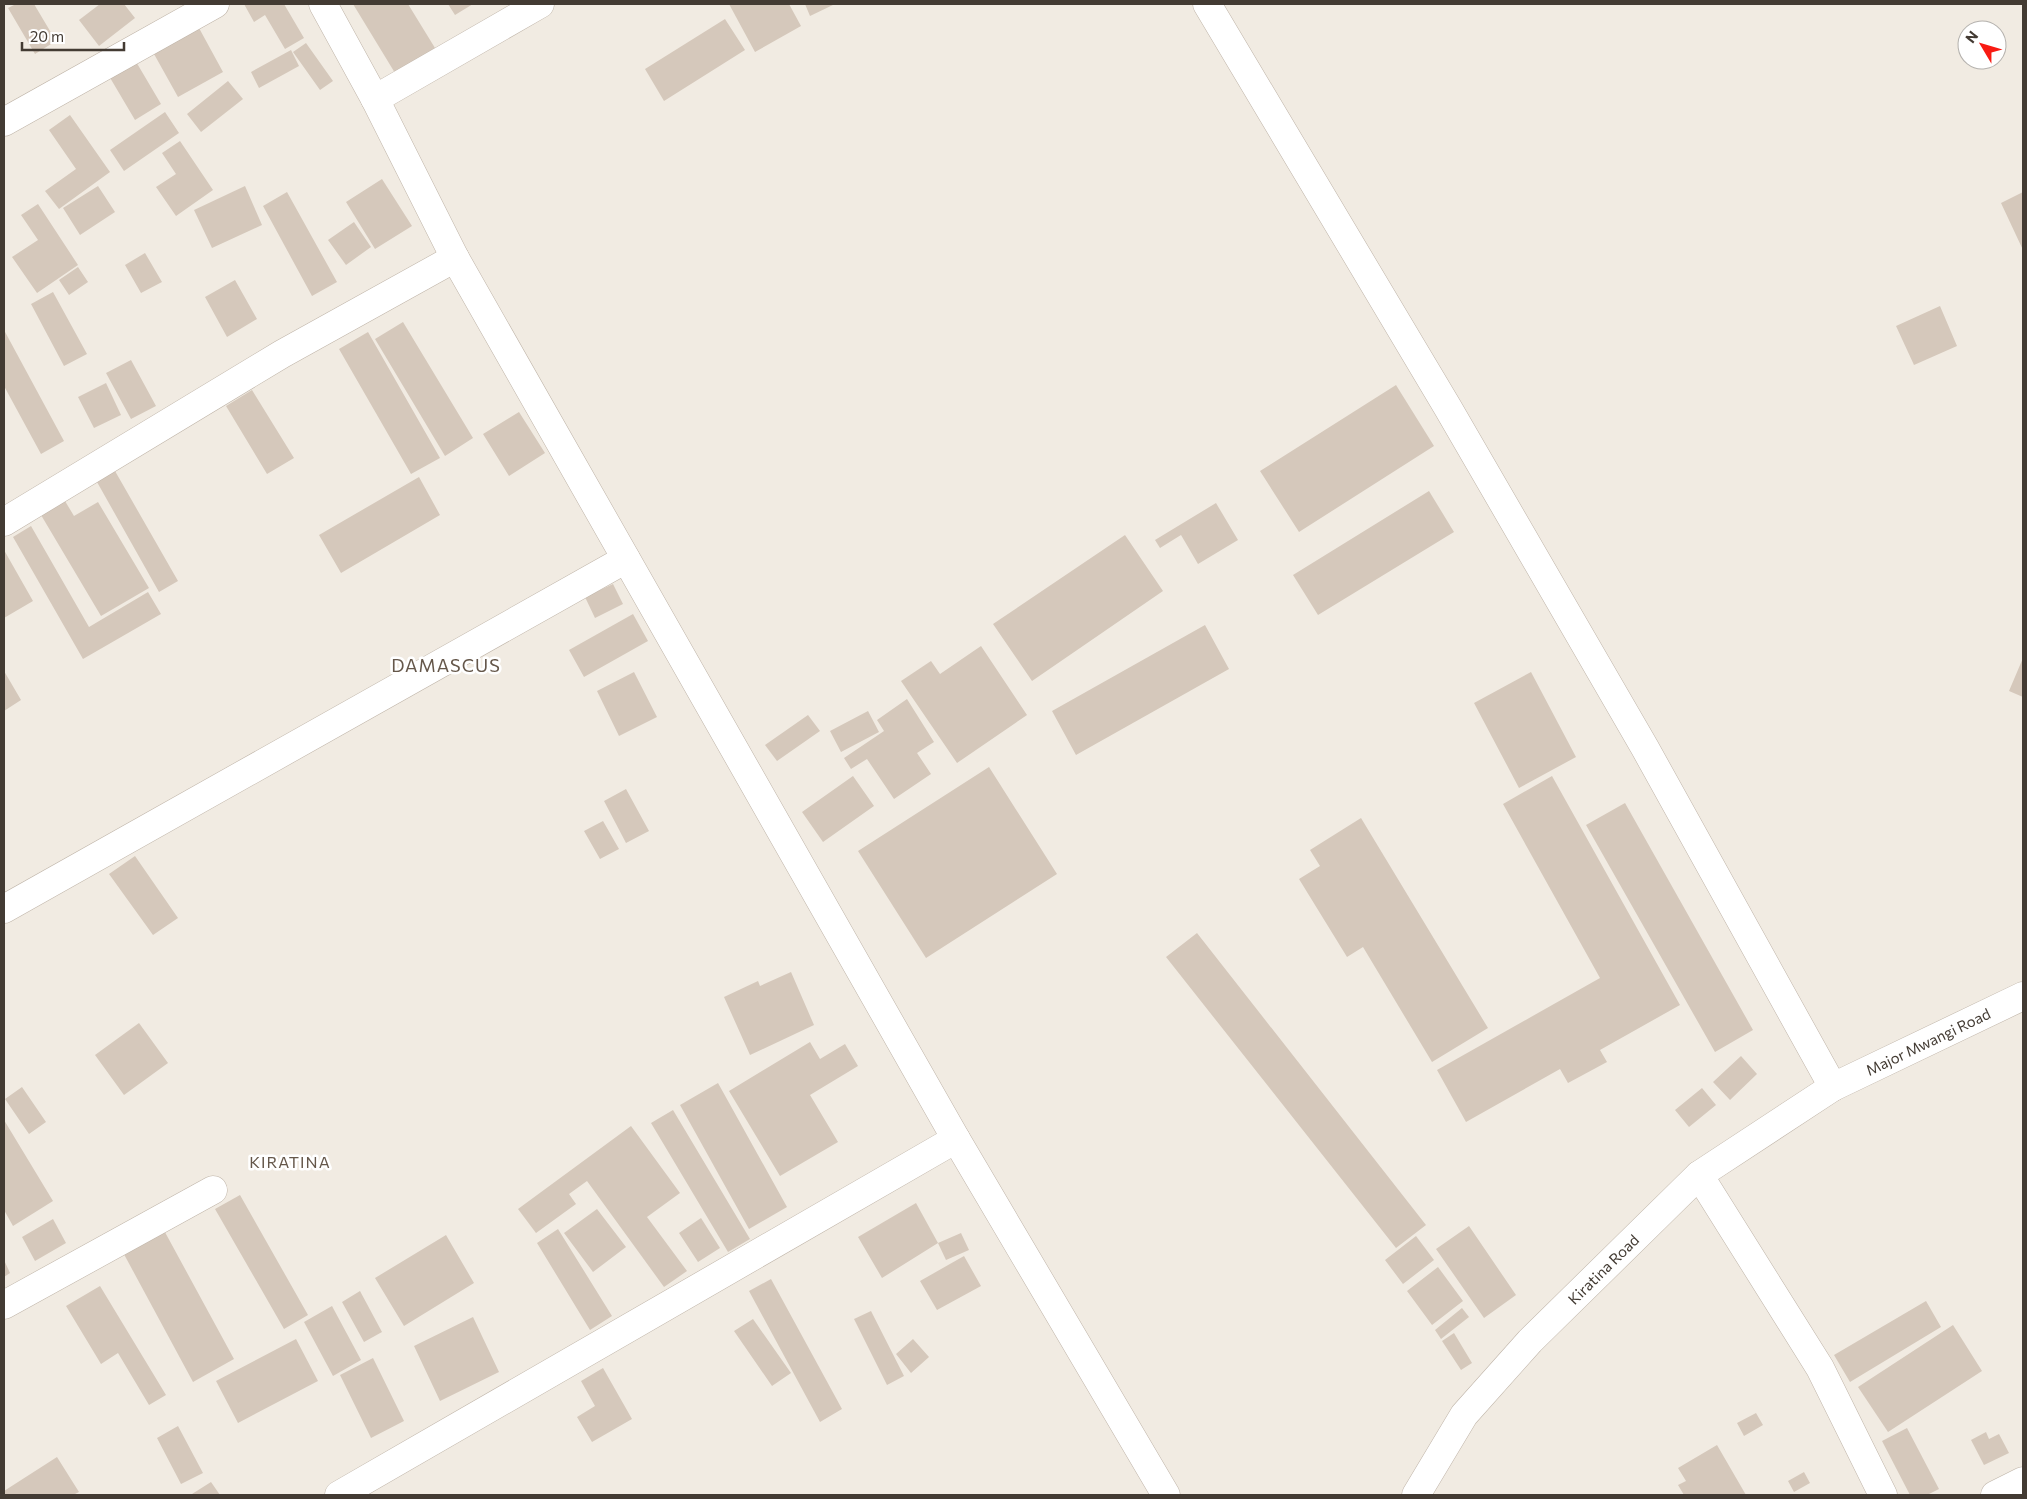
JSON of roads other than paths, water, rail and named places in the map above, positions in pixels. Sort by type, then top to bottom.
[{"type":"street","points":[[4,122],[215,4]]},
{"type":"street","points":[[323,4],[375,99],[455,258],[956,1139],[1166,1495]]},
{"type":"street","points":[[375,99],[540,4]]},
{"type":"street","points":[[1207,4],[1448,408],[1635,731],[1833,1087]]},
{"type":"street","points":[[4,522],[282,354],[455,258]]},
{"type":"street","points":[[4,909],[626,559]]},
{"type":"street","name":"Major Mwangi Road","points":[[1833,1087],[2023,996]]},
{"type":"street","name":"Kiratina Road","points":[[1416,1495],[1464,1415],[1530,1340],[1699,1175],[1833,1087]]},
{"type":"street","points":[[339,1495],[956,1139]]},
{"type":"street","points":[[1699,1175],[1820,1368],[1883,1495]]},
{"type":"street","points":[[4,1305],[213,1190]]},
{"type":"street","points":[[1995,1495],[2023,1480]]},
{"type":"district","name":"DAMASCUS","points":[[446,665]]},
{"type":"district","name":"KIRATINA","points":[[290,1161]]}]
